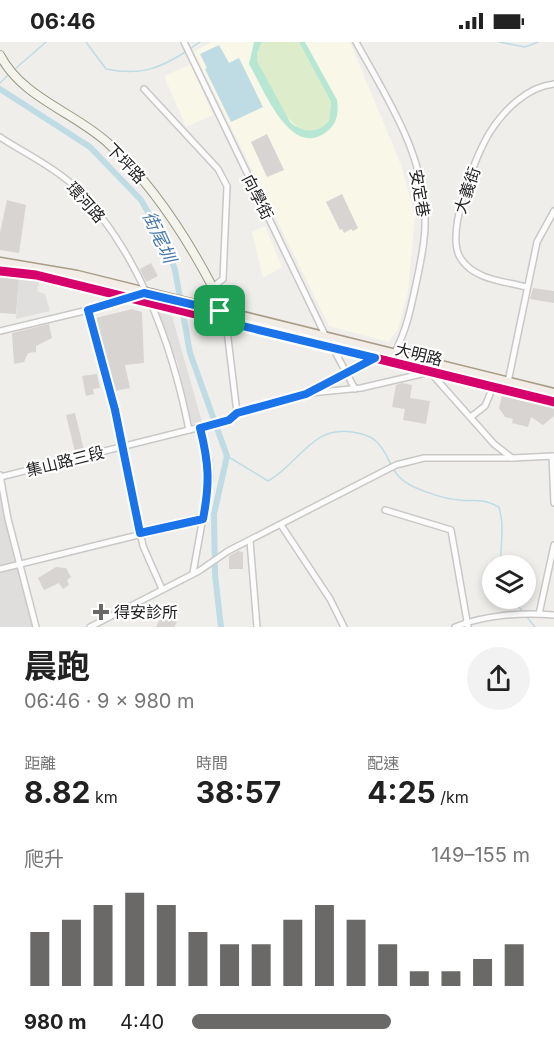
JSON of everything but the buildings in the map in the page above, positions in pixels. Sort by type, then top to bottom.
[{"type":"main road","points":[[0,261],[37,266],[144,293]]},
{"type":"main road","points":[[0,271],[36,275],[150,305]]},
{"type":"main road","name":"大明路","points":[[144,293],[394,354],[493,387],[508,386],[554,402]]},
{"type":"main road","name":"大明路","points":[[150,305],[375,358],[432,368],[508,386],[554,393]]},
{"type":"street","points":[[184,44],[192,42]]},
{"type":"street","name":"安定巷","points":[[356,42],[393,106],[406,135],[424,204],[425,226],[418,275],[406,326],[394,354]]},
{"type":"street","name":"向學街","points":[[184,44],[326,337]]},
{"type":"street","name":"下坪路","points":[[0,55],[5,65],[30,90],[107,142],[137,172],[160,201],[213,287],[226,322],[237,413]]},
{"type":"street","name":"大義街","points":[[526,287],[481,276],[468,268],[456,250],[455,233],[472,173],[489,133],[508,110],[528,93],[554,84]]},
{"type":"street","points":[[144,89],[218,169],[227,186],[223,279],[213,287]]},
{"type":"street","name":"環河路","points":[[0,137],[37,158],[71,183],[92,206],[125,253],[174,362],[189,430]]},
{"type":"street","points":[[508,386],[526,287],[537,242],[554,211]]},
{"type":"street","points":[[0,332],[129,299],[144,293]]},
{"type":"street","points":[[88,310],[122,446],[143,546],[162,589]]},
{"type":"street","points":[[333,348],[355,388]]},
{"type":"street","points":[[306,394],[375,358],[394,354]]},
{"type":"street","points":[[237,413],[306,394],[355,388],[432,368],[494,444],[512,458]]},
{"type":"street","points":[[472,416],[485,406],[493,387]]},
{"type":"street","name":"集山路三段","points":[[0,476],[200,428],[229,420],[237,413]]},
{"type":"street","points":[[193,573],[210,478],[209,461],[200,428]]},
{"type":"street","points":[[90,627],[201,569],[228,551],[396,465],[424,458],[553,456],[554,503]]},
{"type":"street","points":[[0,476],[36,627]]},
{"type":"street","points":[[385,510],[451,530],[468,624]]},
{"type":"street","points":[[0,569],[203,519]]},
{"type":"street","points":[[281,525],[330,599],[344,627]]},
{"type":"street","points":[[250,541],[257,627]]},
{"type":"street","points":[[535,614],[554,545]]},
{"type":"street","points":[[455,627],[501,617],[554,615]]},
{"type":"shaded area","points":[[211,42],[350,42],[401,165],[415,215],[408,292],[398,329],[389,342],[329,326],[194,52]]},
{"type":"shaded area","points":[[191,64],[213,115],[186,127],[164,76]]},
{"type":"shaded area","points":[[265,226],[282,267],[263,278],[252,232]]},
{"type":"shaded area","points":[[19,277],[40,280],[37,291],[45,294],[50,311],[16,319]]},
{"type":"shaded area","points":[[157,312],[172,316],[202,422],[192,424],[177,361]]},
{"type":"shaded area","points":[[0,487],[33,627],[0,627]]},
{"type":"green space","points":[[254,42],[262,42],[257,53],[257,61],[290,122],[310,131],[320,128],[329,121],[331,102],[299,42],[305,42],[337,100],[336,118],[329,130],[312,138],[300,136],[289,128],[270,103],[249,64]]},
{"type":"green space","points":[[262,42],[299,42],[331,102],[329,121],[316,130],[305,130],[294,124],[285,114],[257,61],[257,53]]},
{"type":"water","points":[[219,45],[229,63],[239,58],[263,107],[231,122],[200,54]]},
{"type":"waterway","points":[[15,69],[46,42]]},
{"type":"waterway","points":[[86,42],[106,69],[129,72],[158,66],[187,51]]},
{"type":"waterway","points":[[191,48],[200,42]]},
{"type":"waterway","points":[[499,42],[525,47],[538,42]]},
{"type":"waterway","points":[[0,83],[9,74]]},
{"type":"waterway","name":"街尾圳","points":[[0,89],[90,147],[141,200],[165,241],[175,270],[190,353],[227,456],[214,514],[215,575],[221,627]]},
{"type":"waterway","points":[[227,456],[268,481],[316,440],[326,435],[338,432],[365,435],[377,442],[400,478],[406,483],[442,497],[483,501],[499,507],[502,529],[501,555]]},
{"type":"waterway","points":[[521,609],[524,612]]},
{"type":"waterway","points":[[526,616],[535,627]]},
{"type":"cycle path","points":[[0,271],[36,275],[554,402]]},
{"type":"place","name":"得安診所","points":[[101,612]]},
{"type":"route","points":[[144,293],[220,311],[226,322],[375,358],[306,394],[237,413],[229,420],[200,428],[209,461],[210,478],[203,519],[140,533],[130,495],[115,410],[88,310],[144,293]]}]
